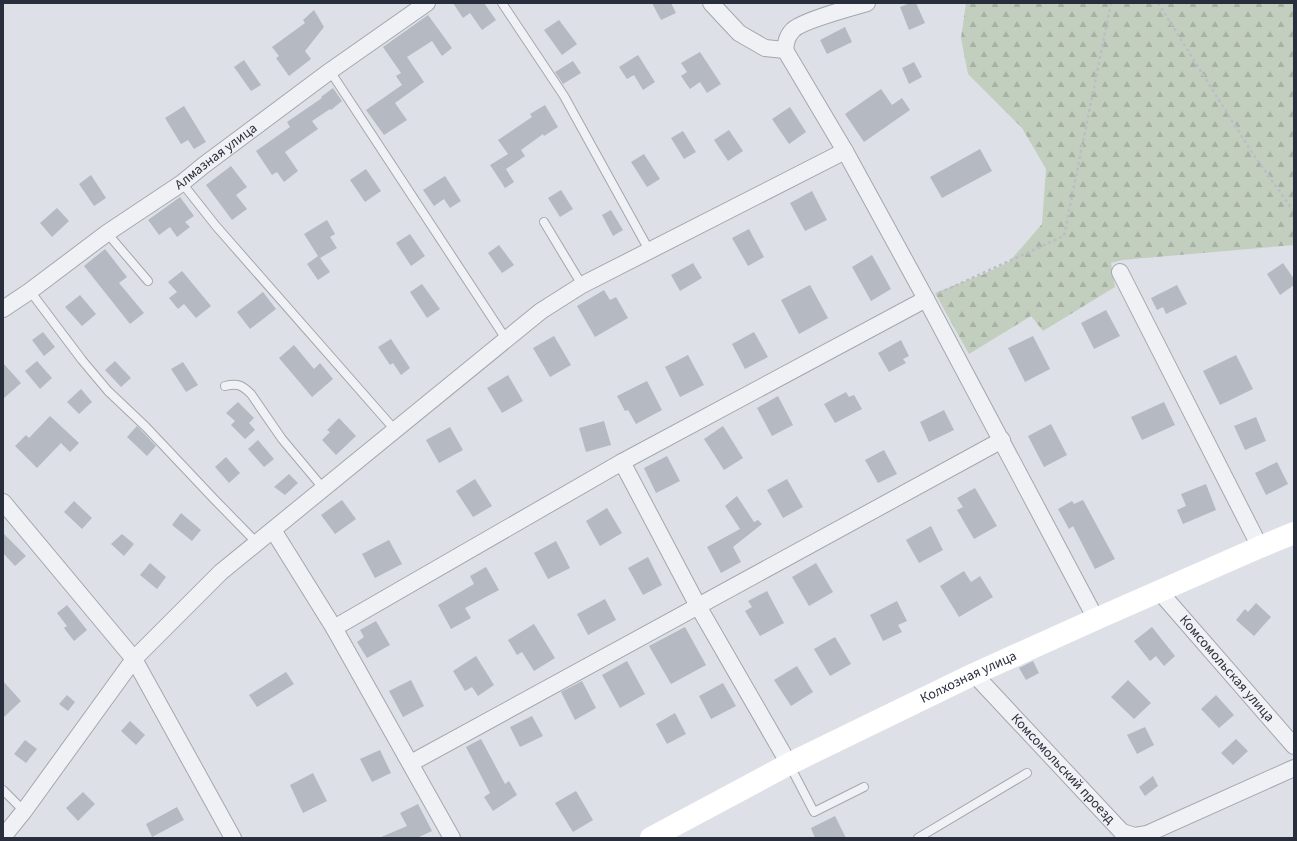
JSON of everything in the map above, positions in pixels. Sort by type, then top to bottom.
[{"type":"main road","name":"Колхозная улица","points":[[651,838],[789,764],[974,674],[1096,618],[1294,533]]},
{"type":"street","name":"Алмазная улица","points":[[3,309],[30,291],[107,233],[182,183],[330,71],[427,3]]},
{"type":"street","points":[[711,3],[739,32],[765,48],[785,50]]},
{"type":"street","points":[[867,3],[794,28],[787,37],[785,50],[845,151],[1002,440],[1096,618]]},
{"type":"street","points":[[3,837],[24,811],[134,659],[221,572],[540,311],[582,284],[845,151]]},
{"type":"street","points":[[1120,272],[1260,547]]},
{"type":"street","points":[[334,628],[622,462],[926,299]]},
{"type":"street","points":[[411,763],[1002,440]]},
{"type":"street","points":[[622,462],[698,606],[789,764]]},
{"type":"street","points":[[3,502],[134,659],[233,838]]},
{"type":"street","points":[[273,530],[334,628],[452,838]]},
{"type":"street","name":"Комсомольская улица","points":[[1159,591],[1294,746]]},
{"type":"street","name":"Комсомольский проезд","points":[[974,674],[1122,832],[1135,837],[1147,834],[1294,768]]},
{"type":"lane","points":[[502,3],[564,96],[649,250]]},
{"type":"lane","points":[[330,71],[506,340]]},
{"type":"lane","points":[[182,183],[216,226],[395,430]]},
{"type":"lane","points":[[544,222],[582,284]]},
{"type":"lane","points":[[107,233],[148,281]]},
{"type":"lane","points":[[30,291],[82,360],[108,391],[146,427],[214,500],[257,543]]},
{"type":"lane","points":[[225,386],[235,384],[245,388],[251,394],[282,439],[324,488]]},
{"type":"lane","points":[[789,764],[814,812],[864,787]]},
{"type":"lane","points":[[918,838],[1027,773]]},
{"type":"lane","points":[[3,790],[24,811]]},
{"type":"path","points":[[926,299],[1064,236],[1110,3]]},
{"type":"path","points":[[1158,3],[1251,151],[1294,212]]},
{"type":"green space","points":[[966,3],[1294,3],[1294,245],[1122,260],[1111,263],[1115,287],[1043,331],[1031,316],[969,354],[935,293],[984,274],[1009,262],[1042,224],[1046,169],[1022,128],[968,74],[961,38]]},
{"type":"building","points":[[453,3],[484,3],[496,20],[482,30],[470,13],[463,18]]},
{"type":"building","points":[[652,3],[671,3],[676,13],[661,20]]},
{"type":"building","points":[[910,3],[916,3],[925,23],[909,30],[900,7]]},
{"type":"building","points":[[314,10],[324,27],[305,51],[311,59],[289,76],[276,58],[279,56],[272,47],[305,23],[303,20]]},
{"type":"building","points":[[428,15],[452,48],[442,56],[432,41],[407,57],[424,82],[395,103],[407,120],[384,135],[366,110],[402,85],[396,76],[401,73],[383,47]]},
{"type":"building","points":[[559,20],[577,44],[562,55],[544,30]]},
{"type":"building","points":[[845,27],[852,42],[827,54],[820,40]]},
{"type":"building","points":[[700,52],[721,84],[707,93],[700,82],[690,89],[681,76],[687,72],[681,63]]},
{"type":"building","points":[[638,55],[655,82],[643,90],[634,75],[627,79],[619,67]]},
{"type":"building","points":[[244,60],[261,85],[251,91],[234,67]]},
{"type":"building","points":[[573,61],[581,73],[563,84],[555,72]]},
{"type":"building","points":[[914,62],[922,77],[909,84],[902,68]]},
{"type":"building","points":[[333,88],[342,101],[331,110],[330,109],[312,121],[318,129],[285,152],[298,171],[284,182],[277,172],[272,175],[256,151],[290,127],[287,122],[322,98],[321,97]]},
{"type":"building","points":[[881,89],[892,105],[902,98],[910,110],[864,142],[845,114]]},
{"type":"building","points":[[545,105],[558,127],[544,136],[543,134],[521,150],[525,156],[506,169],[514,182],[505,188],[490,165],[508,154],[498,140],[532,117],[530,114]]},
{"type":"building","points":[[184,106],[206,142],[194,149],[188,140],[181,144],[165,118]]},
{"type":"building","points":[[790,107],[806,132],[789,144],[772,119]]},
{"type":"building","points":[[729,130],[743,151],[728,161],[714,140]]},
{"type":"building","points":[[683,131],[696,152],[684,159],[671,138]]},
{"type":"building","points":[[980,149],[992,171],[942,198],[930,177]]},
{"type":"building","points":[[644,154],[660,179],[647,187],[631,162]]},
{"type":"building","points":[[231,166],[247,187],[236,195],[247,209],[232,220],[206,185]]},
{"type":"building","points":[[366,169],[381,191],[365,202],[350,180]]},
{"type":"building","points":[[91,175],[106,198],[94,206],[79,184]]},
{"type":"building","points":[[445,176],[461,201],[450,208],[444,199],[434,206],[423,190]]},
{"type":"building","points":[[561,190],[573,209],[560,217],[548,198]]},
{"type":"building","points":[[812,191],[827,220],[805,231],[790,203]]},
{"type":"building","points":[[180,197],[194,216],[185,222],[190,227],[177,237],[170,227],[159,235],[148,220]]},
{"type":"building","points":[[57,208],[69,221],[52,237],[40,223]]},
{"type":"building","points":[[611,210],[623,230],[613,236],[602,215]]},
{"type":"building","points":[[327,220],[335,234],[330,237],[337,248],[320,258],[330,272],[318,280],[307,264],[318,256],[304,234]]},
{"type":"building","points":[[749,229],[764,257],[748,266],[732,238]]},
{"type":"building","points":[[410,234],[425,256],[411,266],[396,243]]},
{"type":"building","points":[[499,245],[514,265],[502,273],[488,253]]},
{"type":"building","points":[[105,249],[127,277],[119,283],[144,313],[130,324],[84,266]]},
{"type":"building","points":[[872,255],[891,289],[871,301],[852,267]]},
{"type":"building","points":[[693,263],[702,278],[680,291],[671,275]]},
{"type":"building","points":[[1283,263],[1294,279],[1294,285],[1280,295],[1267,274]]},
{"type":"building","points":[[182,271],[211,306],[196,318],[184,304],[178,309],[169,298],[177,292],[168,282]]},
{"type":"building","points":[[422,284],[440,309],[427,318],[410,292]]},
{"type":"building","points":[[810,285],[828,318],[799,334],[781,300]]},
{"type":"building","points":[[1177,285],[1187,304],[1166,314],[1163,307],[1157,310],[1151,298]]},
{"type":"building","points":[[604,290],[610,300],[616,297],[628,318],[595,337],[577,306]]},
{"type":"building","points":[[263,292],[276,309],[250,329],[237,312]]},
{"type":"building","points":[[80,295],[96,314],[82,326],[65,307]]},
{"type":"building","points":[[1106,310],[1120,336],[1094,349],[1081,323]]},
{"type":"building","points":[[43,332],[55,347],[44,356],[32,340]]},
{"type":"building","points":[[754,332],[768,357],[745,369],[732,344]]},
{"type":"building","points":[[554,336],[571,365],[550,377],[533,348]]},
{"type":"building","points":[[1033,336],[1050,369],[1025,382],[1008,348]]},
{"type":"building","points":[[391,339],[410,368],[401,375],[393,363],[390,365],[378,347]]},
{"type":"building","points":[[901,340],[909,356],[903,359],[906,363],[889,372],[878,353]]},
{"type":"building","points":[[294,345],[314,369],[320,363],[333,379],[312,397],[279,358]]},
{"type":"building","points":[[688,355],[704,385],[680,397],[665,367]]},
{"type":"building","points":[[1236,355],[1253,389],[1220,405],[1203,371]]},
{"type":"building","points":[[37,361],[52,378],[40,389],[25,371]]},
{"type":"building","points":[[115,361],[131,378],[121,387],[105,370]]},
{"type":"building","points":[[183,362],[198,385],[186,392],[171,369]]},
{"type":"building","points":[[3,363],[21,383],[3,399]]},
{"type":"building","points":[[508,375],[523,401],[502,413],[487,388]]},
{"type":"building","points":[[647,381],[662,410],[636,424],[628,410],[625,411],[617,396]]},
{"type":"building","points":[[81,389],[92,402],[79,414],[67,402]]},
{"type":"building","points":[[846,392],[849,397],[854,395],[862,409],[835,423],[824,404]]},
{"type":"building","points":[[778,396],[793,425],[772,436],[757,408]]},
{"type":"building","points":[[238,402],[254,418],[249,423],[255,430],[245,439],[231,425],[235,421],[226,413]]},
{"type":"building","points":[[1164,402],[1175,425],[1142,440],[1131,417]]},
{"type":"building","points":[[944,410],[954,430],[929,442],[920,422]]},
{"type":"building","points":[[50,416],[79,443],[70,452],[61,443],[37,468],[15,446],[26,435],[29,438]]},
{"type":"building","points":[[1256,417],[1266,441],[1245,450],[1234,426]]},
{"type":"building","points":[[339,418],[356,436],[336,455],[322,440],[330,432],[327,430]]},
{"type":"building","points":[[604,421],[611,445],[586,452],[579,428]]},
{"type":"building","points":[[1051,424],[1067,455],[1044,467],[1028,436]]},
{"type":"building","points":[[137,426],[156,446],[147,456],[127,437]]},
{"type":"building","points":[[723,426],[743,458],[724,470],[704,439]]},
{"type":"building","points":[[450,427],[463,450],[439,463],[426,440]]},
{"type":"building","points":[[258,440],[274,459],[264,467],[248,449]]},
{"type":"building","points":[[884,450],[897,474],[878,483],[865,460]]},
{"type":"building","points":[[667,456],[680,481],[656,493],[644,468]]},
{"type":"building","points":[[226,457],[240,473],[229,483],[215,467]]},
{"type":"building","points":[[1277,462],[1288,484],[1266,495],[1255,473]]},
{"type":"building","points":[[289,474],[298,483],[285,495],[274,487]]},
{"type":"building","points":[[475,479],[492,506],[473,517],[456,491]]},
{"type":"building","points":[[787,479],[803,507],[783,518],[767,490]]},
{"type":"building","points":[[1206,484],[1216,510],[1183,524],[1177,510],[1186,506],[1181,494]]},
{"type":"building","points":[[975,488],[997,526],[974,539],[957,510],[963,507],[957,498]]},
{"type":"building","points":[[737,496],[754,522],[758,520],[762,524],[733,547],[741,562],[721,573],[707,547],[740,529],[725,506]]},
{"type":"building","points":[[342,500],[356,519],[335,534],[321,515]]},
{"type":"building","points":[[1083,500],[1115,559],[1095,569],[1073,526],[1069,529],[1058,509],[1072,501],[1074,504]]},
{"type":"building","points":[[74,501],[92,518],[82,529],[64,512]]},
{"type":"building","points":[[607,508],[622,533],[600,546],[586,521]]},
{"type":"building","points":[[181,513],[201,530],[192,541],[172,525]]},
{"type":"building","points":[[931,526],[943,550],[919,563],[906,540]]},
{"type":"building","points":[[3,533],[26,556],[15,566],[3,553]]},
{"type":"building","points":[[122,534],[134,544],[124,556],[111,544]]},
{"type":"building","points":[[389,540],[402,564],[375,578],[362,554]]},
{"type":"building","points":[[556,541],[570,568],[548,579],[534,553]]},
{"type":"building","points":[[648,557],[662,585],[643,595],[628,568]]},
{"type":"building","points":[[150,563],[166,577],[157,589],[140,575]]},
{"type":"building","points":[[816,563],[833,592],[809,606],[792,577]]},
{"type":"building","points":[[486,567],[499,590],[465,608],[471,618],[451,629],[438,605],[474,584],[470,576]]},
{"type":"building","points":[[964,571],[971,582],[980,576],[993,597],[959,617],[940,586]]},
{"type":"building","points":[[767,591],[784,623],[760,636],[745,611],[752,607],[748,601]]},
{"type":"building","points":[[605,599],[616,620],[588,635],[577,614]]},
{"type":"building","points":[[897,601],[907,621],[898,625],[902,632],[883,641],[870,615]]},
{"type":"building","points":[[1256,603],[1271,617],[1254,636],[1236,620],[1245,609],[1248,612]]},
{"type":"building","points":[[67,605],[87,630],[74,641],[64,628],[67,626],[57,613]]},
{"type":"building","points":[[376,621],[390,645],[367,658],[357,642],[364,637],[360,630]]},
{"type":"building","points":[[534,624],[555,658],[534,671],[522,652],[517,655],[508,640]]},
{"type":"building","points":[[685,627],[706,665],[671,684],[649,646]]},
{"type":"building","points":[[1152,627],[1175,656],[1164,666],[1156,656],[1150,661],[1134,641]]},
{"type":"building","points":[[835,637],[851,664],[830,676],[814,649]]},
{"type":"building","points":[[476,656],[494,685],[478,696],[472,687],[465,691],[453,671]]},
{"type":"building","points":[[627,661],[645,694],[620,708],[602,675]]},
{"type":"building","points":[[1033,661],[1039,673],[1026,680],[1019,668]]},
{"type":"building","points":[[797,666],[813,692],[791,706],[774,680]]},
{"type":"building","points":[[286,672],[294,684],[257,707],[249,695]]},
{"type":"building","points":[[411,680],[424,706],[403,717],[389,691]]},
{"type":"building","points":[[1128,680],[1151,703],[1134,719],[1111,697]]},
{"type":"building","points":[[3,681],[21,701],[3,718]]},
{"type":"building","points":[[582,681],[596,708],[575,720],[561,692]]},
{"type":"building","points":[[723,683],[736,706],[711,719],[699,696]]},
{"type":"building","points":[[67,695],[75,702],[68,711],[59,704]]},
{"type":"building","points":[[1216,695],[1234,715],[1219,728],[1201,709]]},
{"type":"building","points":[[675,713],[686,734],[667,744],[656,724]]},
{"type":"building","points":[[532,716],[543,736],[520,747],[510,727]]},
{"type":"building","points":[[130,721],[145,735],[136,745],[121,731]]},
{"type":"building","points":[[1145,727],[1154,745],[1137,754],[1127,735]]},
{"type":"building","points":[[481,739],[505,784],[509,781],[517,795],[493,811],[484,797],[490,793],[466,747]]},
{"type":"building","points":[[1236,739],[1248,751],[1233,765],[1221,753]]},
{"type":"building","points":[[25,740],[37,749],[26,763],[14,754]]},
{"type":"building","points":[[380,750],[391,773],[372,782],[360,759]]},
{"type":"building","points":[[313,773],[327,801],[303,813],[290,785]]},
{"type":"building","points":[[1153,776],[1158,786],[1145,796],[1139,787]]},
{"type":"building","points":[[576,791],[593,820],[573,832],[555,803]]},
{"type":"building","points":[[83,792],[95,804],[78,821],[66,808]]},
{"type":"building","points":[[418,804],[432,831],[417,838],[379,838],[407,826],[400,813]]},
{"type":"building","points":[[177,807],[184,820],[152,837],[146,824]]},
{"type":"building","points":[[835,816],[846,838],[815,838],[811,828]]}]
